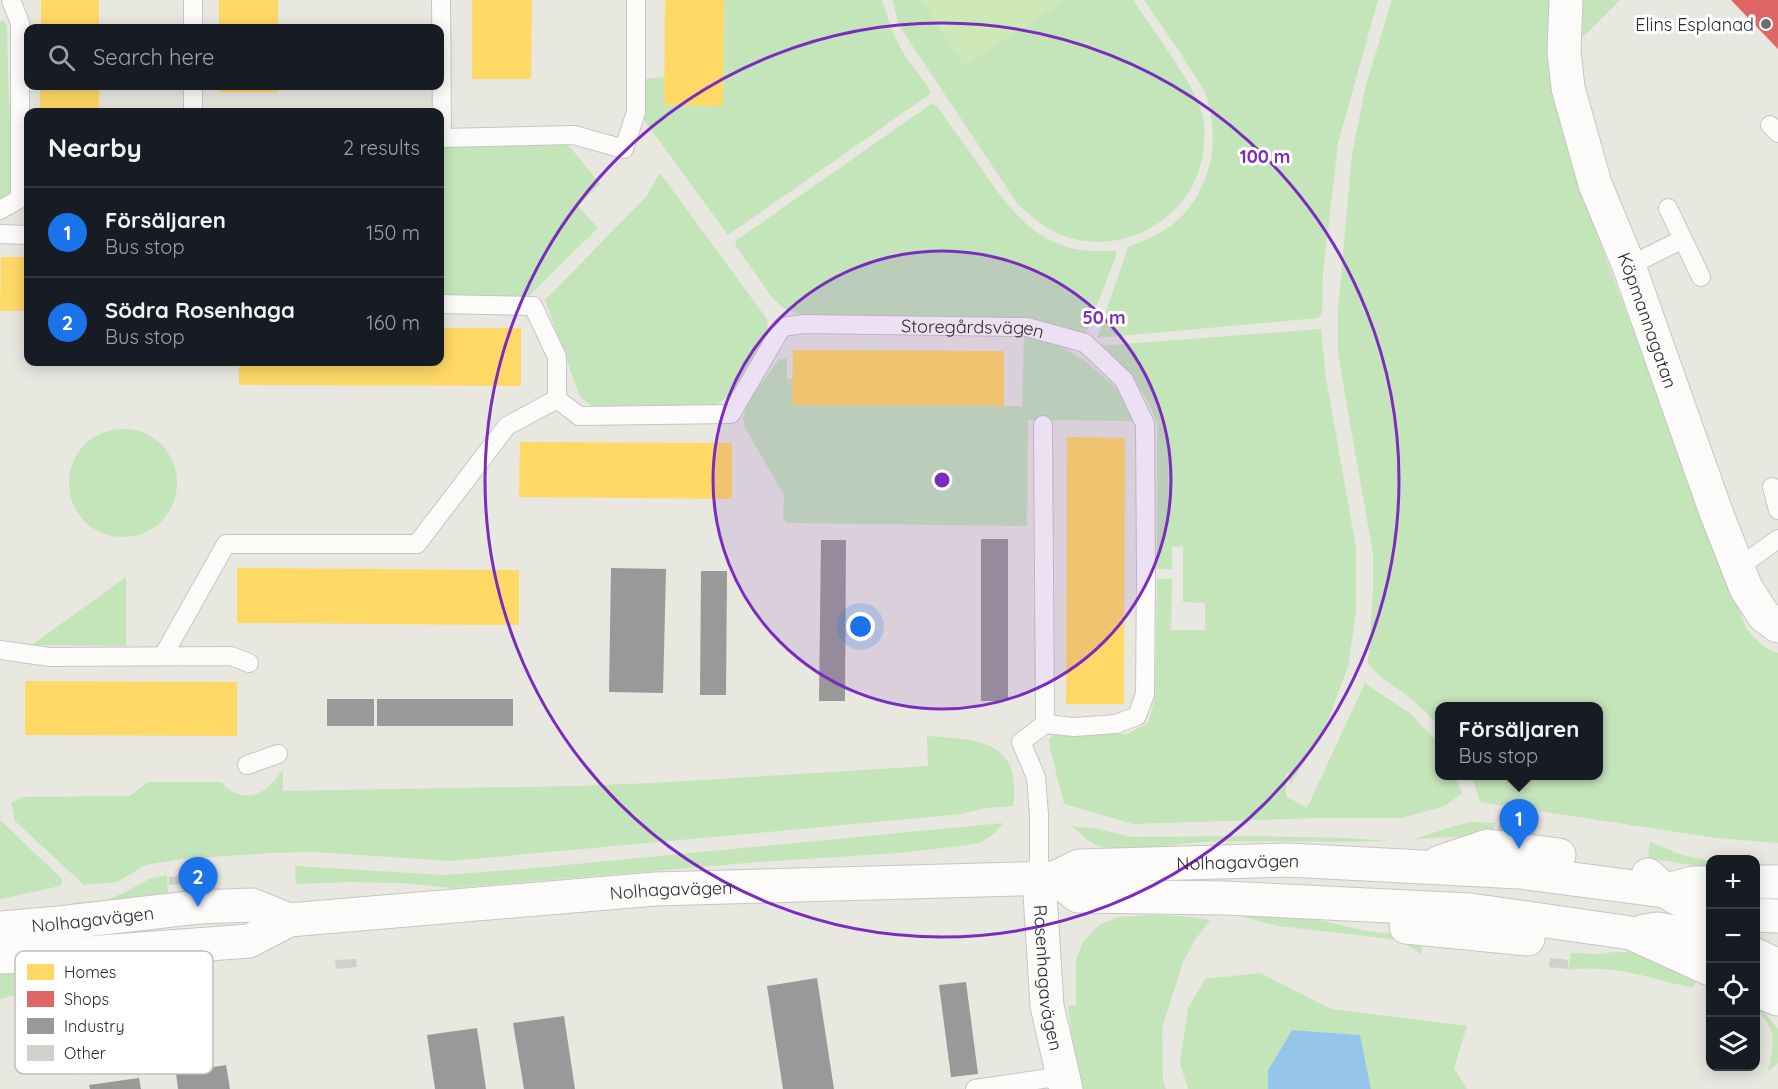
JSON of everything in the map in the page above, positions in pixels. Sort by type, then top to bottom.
[{"type":"street","name":"Köpmannagatan","points":[[1566,0],[1564,52],[1568,88],[1595,184],[1629,266],[1716,512],[1746,588],[1764,616],[1778,626]]},
{"type":"street","name":"Nolhagavägen","points":[[115,951],[249,941],[289,920],[656,889],[1047,878],[1079,866],[1277,860],[1519,872],[1664,891],[1692,906],[1706,908]]},
{"type":"street","name":"Nolhagavägen","points":[[1047,878],[1078,896],[1225,898],[1470,910],[1631,933],[1706,967]]},
{"type":"street","name":"Rosenhagavägen","points":[[1047,878],[1047,1006],[1064,1083]]},
{"type":"street","points":[[1760,882],[1778,882]]},
{"type":"street","name":"Nolhagavägen","points":[[1664,891],[1693,883],[1706,883]]},
{"type":"street","name":"Nolhagavägen","points":[[0,928],[198,907],[252,904],[289,920]]},
{"type":"street","points":[[1760,915],[1778,916]]},
{"type":"street","name":"Nolhagavägen","points":[[1631,933],[1657,929],[1706,937]]},
{"type":"street","name":"Nolhagavägen","points":[[0,957],[15,957]]},
{"type":"street","points":[[1760,957],[1778,966]]},
{"type":"street","points":[[1760,992],[1778,999]]},
{"type":"lane","points":[[194,0],[194,24]]},
{"type":"lane","points":[[441,0],[441,24]]},
{"type":"lane","points":[[444,137],[574,135],[624,149],[636,112],[636,0]]},
{"type":"lane","points":[[0,210],[24,196],[20,23],[9,7]]},
{"type":"lane","points":[[194,90],[194,108]]},
{"type":"lane","points":[[441,90],[441,108]]},
{"type":"lane","points":[[1668,208],[1701,276]]},
{"type":"lane","points":[[0,234],[24,235]]},
{"type":"lane","points":[[1629,266],[1683,239]]},
{"type":"lane","points":[[163,656],[226,544],[417,544],[507,426],[557,399],[557,357],[533,306],[444,304]]},
{"type":"lane","name":"Storegårdsvägen","points":[[557,399],[579,416],[731,414],[782,327],[804,324],[1027,327],[1085,343],[1124,380],[1145,424],[1145,694],[1137,716],[1116,724],[1074,727],[1046,724]]},
{"type":"lane","points":[[1043,425],[1046,724],[1021,741],[1036,777],[1047,878]]},
{"type":"lane","points":[[1772,487],[1778,510]]},
{"type":"lane","points":[[1738,568],[1778,539]]},
{"type":"lane","points":[[0,650],[50,657],[231,656],[249,663]]},
{"type":"lane","points":[[248,765],[278,754]]},
{"type":"lane","name":"Rosenhagavägen","points":[[986,1088],[1064,1083]]},
{"type":"green space","points":[[724,0],[882,0],[892,31],[902,51],[930,90],[930,94],[728,235],[644,120],[644,82],[646,79],[664,77],[664,105],[723,106]]},
{"type":"green space","points":[[893,0],[921,0],[965,65],[1066,0],[1133,0],[1187,80],[1202,113],[1204,140],[1201,164],[1192,186],[1179,205],[1163,220],[1143,232],[1121,239],[1098,242],[1074,239],[1050,229],[1017,203],[898,24]]},
{"type":"green space","points":[[921,0],[1066,0],[964,66]]},
{"type":"green space","points":[[1144,0],[1378,0],[1338,143],[1323,274],[1322,314],[1318,318],[1097,338],[1128,247],[1166,230],[1177,221],[1196,198],[1208,170],[1211,156],[1212,126],[1206,95]]},
{"type":"green space","points":[[1392,0],[1552,0],[1550,66],[1561,126],[1577,182],[1746,628],[1756,640],[1778,653],[1778,843],[1717,838],[1480,802],[1473,780],[1603,780],[1603,702],[1435,702],[1435,723],[1368,664],[1373,594],[1373,554],[1338,354],[1338,310],[1352,155],[1366,85]]},
{"type":"green space","points":[[1583,0],[1620,0],[1582,38]]},
{"type":"green space","points":[[0,21],[4,21],[7,25],[9,106],[14,109],[13,193],[0,202]]},
{"type":"green space","points":[[931,104],[936,105],[997,191],[1028,226],[1040,235],[1070,248],[1087,251],[1116,251],[1085,336],[1062,326],[1033,319],[812,318],[783,308],[771,296],[735,245],[737,240]]},
{"type":"green space","points":[[565,141],[600,184],[578,206],[598,228],[529,296],[444,296],[444,145]]},
{"type":"green space","points":[[660,173],[767,319],[768,330],[764,344],[729,396],[715,406],[592,406],[580,397],[545,300],[646,197]]},
{"type":"green space","points":[[1321,329],[1326,378],[1356,548],[1356,613],[1348,666],[1327,723],[1289,787],[1290,773],[1286,774],[1286,796],[1307,808],[1365,683],[1412,715],[1435,740],[1435,780],[1456,780],[1462,793],[1445,806],[1401,818],[1315,818],[1133,824],[1064,804],[1049,739],[1055,734],[1127,734],[1148,723],[1155,698],[1157,579],[1172,579],[1171,630],[1205,630],[1205,603],[1183,602],[1183,546],[1172,547],[1172,569],[1157,569],[1157,424],[1141,390],[1098,346]]},
{"type":"green space","points":[[1024,337],[1054,343],[1084,360],[1119,390],[1135,421],[1028,420],[1027,526],[787,523],[783,519],[784,495],[745,428],[743,418],[748,402],[779,359],[787,359],[787,379],[793,379],[793,405],[1022,406]]},
{"type":"green space","points":[[123,429],[144,433],[161,445],[173,462],[177,483],[173,504],[161,521],[144,533],[123,537],[102,533],[85,521],[73,504],[69,483],[73,462],[85,445],[102,433]]},
{"type":"green space","points":[[126,577],[126,646],[32,645]]},
{"type":"green space","points":[[927,736],[979,742],[1003,755],[1011,767],[1014,784],[1013,806],[985,808],[962,814],[451,861],[315,852],[181,859],[145,865],[117,882],[84,885],[15,821],[11,803],[22,797],[130,796],[148,782],[222,782],[228,789],[245,796],[264,790],[283,770],[283,791],[653,783],[928,766]]},
{"type":"green space","points":[[0,820],[62,879],[60,886],[0,899]]},
{"type":"green space","points":[[1472,822],[1495,823],[1493,838],[1473,836],[1414,839],[1454,826]]},
{"type":"green space","points":[[1003,823],[995,833],[980,843],[898,853],[758,862],[454,888],[401,883],[296,884],[295,866],[444,875]]},
{"type":"green space","points":[[1072,826],[1132,837],[1252,836],[1388,841],[1203,842],[1139,849],[1113,849],[1093,843]]},
{"type":"green space","points":[[1650,842],[1682,855],[1706,860],[1706,867],[1648,858]]},
{"type":"green space","points":[[167,875],[168,893],[139,896],[104,907],[67,908],[71,903],[105,900],[124,893],[149,879]]},
{"type":"green space","points":[[1219,911],[1298,916],[1367,931],[1423,938],[1421,954],[1404,943],[1391,939],[1279,926]]},
{"type":"green space","points":[[1152,915],[1210,920],[1195,940],[1183,962],[1162,1028],[1163,1080],[1166,1089],[1082,1089],[1074,1056],[1068,1006],[1076,1005],[1076,960],[1083,942],[1099,925],[1119,917]]},
{"type":"green space","points":[[1634,952],[1699,976],[1692,988],[1615,970],[1568,970],[1571,953]]},
{"type":"green space","points":[[15,970],[15,995],[0,999],[0,971]]},
{"type":"green space","points":[[1260,973],[1331,1009],[1467,1026],[1454,1068],[1467,1089],[1371,1089],[1360,1035],[1292,1030],[1268,1069],[1268,1089],[1188,1089],[1180,1063],[1188,1008],[1205,979]]},
{"type":"green space","points":[[1760,1009],[1778,1029],[1778,1062],[1768,1071],[1773,1045],[1771,1031]]},
{"type":"water","points":[[1292,1030],[1360,1035],[1371,1089],[1268,1089],[1268,1070]]},
{"type":"building: Homes","points":[[41,0],[99,0],[99,24],[41,24]]},
{"type":"building: Homes","points":[[219,0],[278,0],[278,24],[219,24]]},
{"type":"building: Homes","points":[[472,0],[532,0],[531,79],[472,79]]},
{"type":"building: Homes","points":[[665,0],[724,0],[723,106],[664,105]]},
{"type":"building: Homes","points":[[40,90],[99,90],[99,108],[40,108]]},
{"type":"building: Homes","points":[[219,90],[278,90],[278,92],[219,92]]},
{"type":"building: Homes","points":[[1,257],[24,257],[24,311],[0,311]]},
{"type":"building: Homes","points":[[444,328],[521,328],[521,386],[239,385],[239,366],[444,366]]},
{"type":"building: Homes","points":[[793,350],[1004,351],[1004,406],[792,405]]},
{"type":"building: Homes","points":[[1067,437],[1125,438],[1124,704],[1066,704]]},
{"type":"building: Homes","points":[[520,442],[732,443],[732,499],[519,497]]},
{"type":"building: Homes","points":[[237,568],[519,570],[519,625],[237,623]]},
{"type":"building: Homes","points":[[25,681],[237,682],[237,736],[25,735]]},
{"type":"building: Shops","name":"Elins Esplanad","points":[[1731,0],[1778,0],[1778,49]]},
{"type":"building: Industry","points":[[981,539],[1008,539],[1008,701],[981,701]]},
{"type":"building: Industry","points":[[821,540],[846,540],[845,701],[819,701]]},
{"type":"building: Industry","points":[[611,568],[666,569],[663,693],[609,692]]},
{"type":"building: Industry","points":[[701,571],[727,571],[726,695],[700,695]]},
{"type":"building: Industry","points":[[327,699],[374,699],[374,726],[327,726]]},
{"type":"building: Industry","points":[[377,699],[513,699],[513,726],[377,726]]},
{"type":"building: Industry","points":[[817,978],[834,1089],[783,1089],[767,986]]},
{"type":"building: Industry","points":[[966,982],[978,1074],[951,1077],[939,985]]},
{"type":"building: Industry","points":[[564,1016],[575,1089],[524,1089],[513,1023]]},
{"type":"building: Industry","points":[[477,1028],[486,1089],[435,1089],[427,1035]]},
{"type":"building: Industry","points":[[226,1065],[230,1089],[178,1089],[176,1074],[213,1074],[213,1067]]},
{"type":"building: Industry","points":[[139,1078],[141,1089],[90,1089],[89,1085]]},
{"type":"building: Other","points":[[1499,823],[1517,826],[1515,835],[1498,833]]},
{"type":"building: Other","points":[[190,875],[191,883],[169,885],[169,877]]},
{"type":"building: Other","points":[[1550,958],[1568,960],[1568,969],[1549,967]]},
{"type":"building: Other","points":[[356,959],[357,967],[336,969],[335,960]]},
{"type":"place","name":"Elins Esplanad","points":[[1766,24]]},
{"type":"place","name":"Försäljaren","points":[[1519,849]]},
{"type":"place","name":"Södra Rosenhaga","points":[[198,907]]}]
